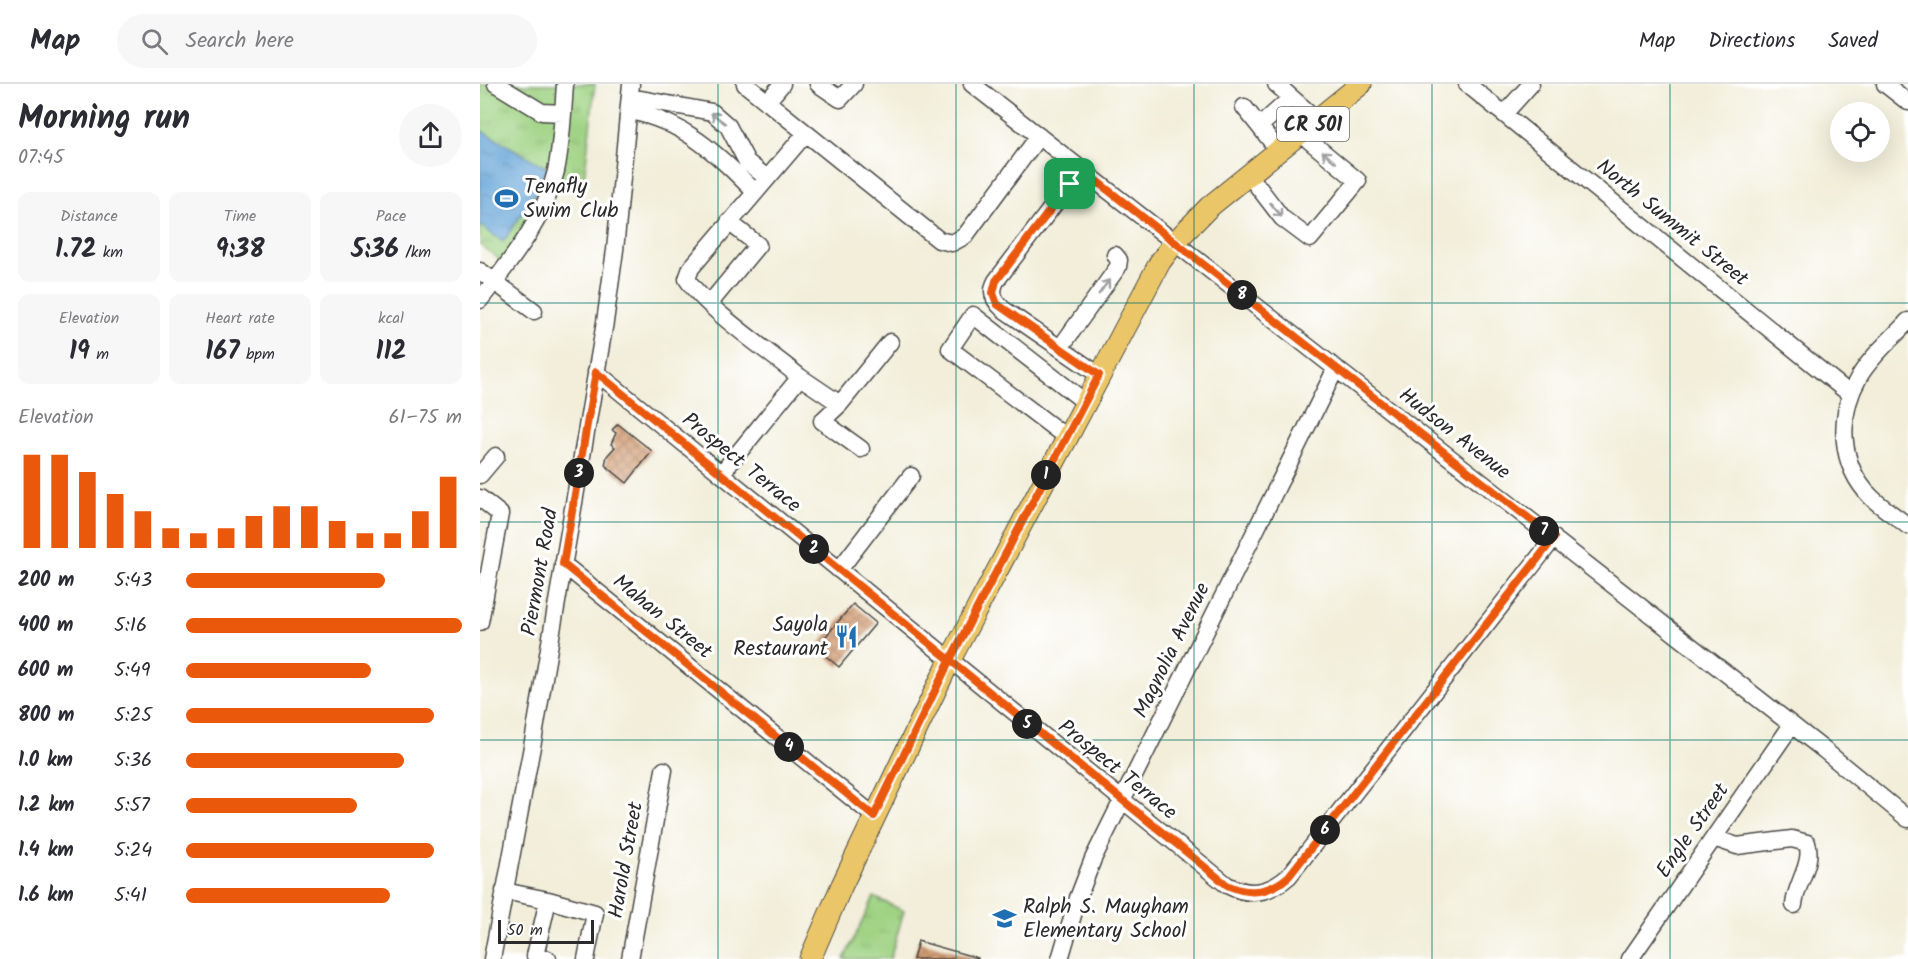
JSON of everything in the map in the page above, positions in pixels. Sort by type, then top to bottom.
[{"type":"main road","name":"CR 501","points":[[810,959],[874,816],[950,660],[1160,262],[1194,221],[1361,84]]},
{"type":"street","points":[[496,84],[542,112],[563,113]]},
{"type":"street","points":[[480,300],[524,242],[549,194],[559,155],[566,84]]},
{"type":"street","points":[[745,84],[939,240],[952,243],[965,236],[1039,136]]},
{"type":"street","points":[[767,102],[782,84]]},
{"type":"street","points":[[818,84],[840,99],[854,84]]},
{"type":"street","name":"Hudson Avenue","points":[[972,84],[1554,538],[1908,819]]},
{"type":"street","points":[[1276,84],[1317,120]]},
{"type":"street","points":[[1504,114],[1531,84]]},
{"type":"street","points":[[1885,84],[1908,102]]},
{"type":"street","name":"North Summit Street","points":[[1478,87],[1504,114],[1851,395]]},
{"type":"street","points":[[630,98],[712,112],[728,126],[747,162],[767,178]]},
{"type":"street","points":[[630,98],[649,115],[679,126],[755,192]]},
{"type":"street","name":"Piermont Road","points":[[492,959],[596,372],[615,250],[630,98]]},
{"type":"street","points":[[1261,125],[1291,98]]},
{"type":"street","points":[[1244,106],[1279,151]]},
{"type":"street","points":[[806,133],[691,268],[687,279],[710,303],[800,377],[840,404]]},
{"type":"street","points":[[1249,175],[1282,218],[1310,239],[1358,181],[1300,133]]},
{"type":"street","points":[[716,157],[739,146]]},
{"type":"street","points":[[1081,169],[993,286],[997,304],[1099,375]]},
{"type":"street","points":[[710,303],[759,245],[729,222]]},
{"type":"street","points":[[1060,348],[1076,314],[1118,267],[1119,260],[1115,255]]},
{"type":"street","points":[[480,271],[534,311]]},
{"type":"street","points":[[1066,437],[950,349],[973,315],[1085,402]]},
{"type":"street","points":[[1908,321],[1868,364],[1851,395],[1844,434],[1851,468],[1872,498],[1908,526]]},
{"type":"street","points":[[861,449],[822,421],[840,404],[890,342]]},
{"type":"street","name":"Magnolia Avenue","points":[[1060,959],[1082,888],[1121,801],[1336,368]]},
{"type":"street","name":"Prospect Terrace","points":[[596,372],[1121,801],[1227,885],[1249,893],[1271,889],[1280,884],[1554,538]]},
{"type":"street","points":[[721,474],[800,377]]},
{"type":"street","points":[[480,475],[496,456]]},
{"type":"street","points":[[839,570],[911,476]]},
{"type":"street","points":[[480,498],[500,514],[484,581],[480,622]]},
{"type":"street","name":"Mahan Street","points":[[563,564],[874,816]]},
{"type":"street","name":"Engle Street","points":[[1630,959],[1791,726]]},
{"type":"street","name":"Harold Street","points":[[630,959],[664,770]]},
{"type":"street","points":[[1714,838],[1737,846],[1792,838],[1807,843],[1809,849],[1807,860],[1794,896],[1794,905]]},
{"type":"street","points":[[504,891],[595,913],[586,959]]},
{"type":"street","points":[[548,900],[535,956],[548,959]]},
{"type":"green space","points":[[480,84],[595,84],[583,189],[559,186],[507,265],[480,245]]},
{"type":"green space","points":[[874,897],[904,911],[890,959],[844,959]]},
{"type":"water","name":"Tenafly Swim Club","points":[[480,130],[551,170],[503,242],[480,225]]},
{"type":"building","points":[[618,424],[652,451],[627,483],[605,465],[607,456],[615,447],[611,444],[616,433],[612,430]]},
{"type":"building","name":"Sayola Restaurant","points":[[853,604],[876,623],[839,667],[816,648]]},
{"type":"building","points":[[918,941],[978,958],[978,959],[913,959]]},
{"type":"place","name":"Tenafly Swim Club","points":[[506,198]]},
{"type":"place","name":"Sayola Restaurant","points":[[846,636]]},
{"type":"place","name":"Ralph S. Maugham Elementary School","points":[[1005,918]]},
{"type":"route","points":[[1070,184],[996,281],[993,293],[997,304],[1099,375],[950,660],[596,372],[563,564],[874,816],[950,660],[1227,885],[1249,893],[1271,889],[1289,876],[1554,538],[1081,169],[1070,184]]}]
